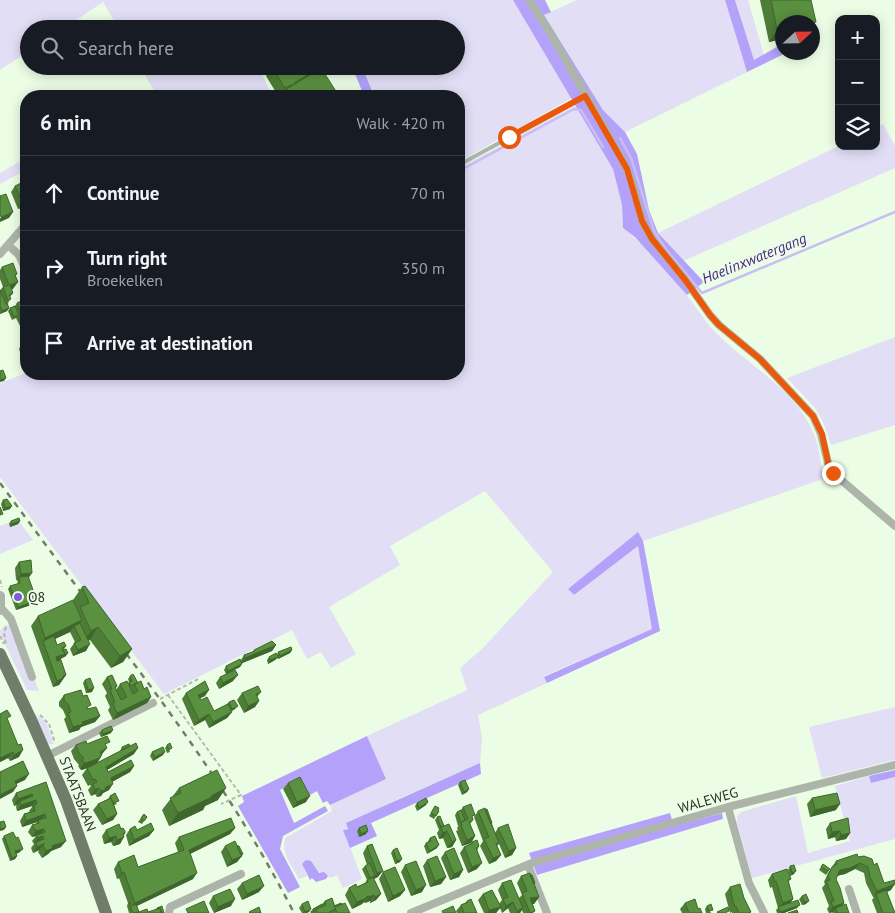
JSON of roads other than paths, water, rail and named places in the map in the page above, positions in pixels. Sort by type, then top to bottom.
[{"type":"main road","name":"STAATSBAAN","points":[[0,654],[66,800],[106,913]]},
{"type":"street","points":[[529,0],[551,34],[627,169],[642,221],[652,239],[719,325],[760,359],[813,416],[822,434],[829,467],[833,473],[895,526]]},
{"type":"street","points":[[0,254],[20,231]]},
{"type":"street","points":[[8,245],[20,257]]},
{"type":"street","points":[[0,596],[0,609],[11,619],[32,677]]},
{"type":"street","points":[[47,756],[154,703]]},
{"type":"street","name":"WALEWEG","points":[[411,913],[528,865],[728,807],[895,765]]},
{"type":"street","points":[[728,807],[749,883],[764,913]]},
{"type":"street","points":[[528,865],[547,913]]},
{"type":"street","points":[[169,913],[170,907],[241,874]]},
{"type":"street","points":[[849,889],[857,913]]},
{"type":"lane","points":[[465,162],[585,96]]},
{"type":"waterway","name":"Haelinxwatergang","points":[[465,168],[574,109],[581,110],[603,147]]},
{"type":"waterway","name":"Haelinxwatergang","points":[[620,138],[631,158],[654,231],[665,248],[702,293],[895,212]]},
{"type":"railway","points":[[0,483],[88,602]]},
{"type":"railway","points":[[119,644],[167,709],[234,808],[294,913]]},
{"type":"place","name":"Q8","points":[[18,597]]}]
